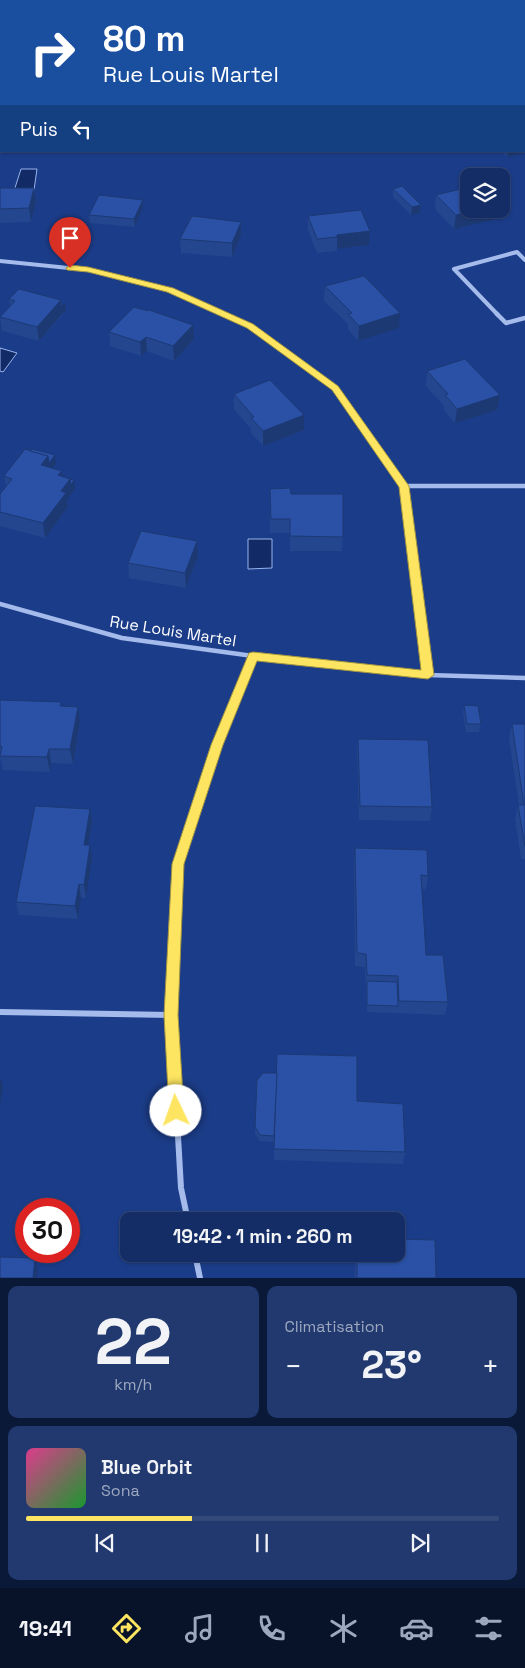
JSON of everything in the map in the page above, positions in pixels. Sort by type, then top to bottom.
[{"type":"street","points":[[525,260],[518,252],[454,269],[506,323],[525,318]]},
{"type":"street","points":[[0,261],[88,270],[161,288],[250,326],[335,388],[404,486],[428,675]]},
{"type":"street","points":[[404,486],[525,486]]},
{"type":"street","name":"Rue Louis Martel","points":[[0,604],[122,638],[253,656],[428,675],[525,678]]},
{"type":"street","points":[[186,1212],[181,1188],[171,1015],[178,864],[217,745],[253,656]]},
{"type":"street","points":[[0,1012],[171,1015]]},
{"type":"street","points":[[197,1262],[200,1278]]},
{"type":"water","points":[[21,169],[37,169],[34,190],[14,191]]},
{"type":"water","points":[[0,348],[17,353],[3,372],[0,371]]},
{"type":"water","points":[[248,539],[272,539],[272,568],[248,569]]},
{"type":"building","points":[[402,186],[421,205],[412,207],[393,189]]},
{"type":"building","points":[[0,188],[34,188],[29,208],[0,209]]},
{"type":"building","points":[[460,189],[460,214],[456,215],[436,195]]},
{"type":"building","points":[[99,195],[143,200],[134,219],[89,215]]},
{"type":"building","points":[[361,210],[370,231],[337,235],[337,237],[317,239],[308,216]]},
{"type":"building","points":[[192,216],[241,222],[232,243],[180,239]]},
{"type":"building","points":[[364,276],[400,313],[359,326],[348,314],[352,313],[325,286]]},
{"type":"building","points":[[19,289],[61,300],[37,327],[0,317],[15,301],[9,299]]},
{"type":"building","points":[[134,307],[149,310],[193,325],[173,346],[146,337],[140,342],[109,332]]},
{"type":"building","points":[[465,359],[500,395],[457,409],[445,395],[448,394],[427,371]]},
{"type":"building","points":[[270,380],[304,415],[263,431],[251,418],[254,417],[234,394]]},
{"type":"building","points":[[25,449],[48,456],[41,465],[62,471],[58,475],[70,479],[61,491],[66,493],[43,523],[0,512],[0,494],[12,479],[4,476]]},
{"type":"building","points":[[32,449],[55,455],[49,463],[48,456],[30,451]]},
{"type":"building","points":[[290,488],[291,494],[343,494],[343,537],[290,536],[290,519],[271,519],[270,489]]},
{"type":"building","points":[[141,531],[197,541],[185,573],[128,563]]},
{"type":"building","points":[[0,700],[61,702],[60,706],[78,707],[70,749],[49,749],[47,757],[0,756],[2,747],[0,746]]},
{"type":"building","points":[[464,705],[478,706],[481,724],[467,724]]},
{"type":"building","points":[[512,724],[525,724],[525,846],[518,805],[524,805]]},
{"type":"building","points":[[358,739],[428,740],[432,807],[360,806]]},
{"type":"building","points":[[35,806],[90,809],[84,845],[90,845],[84,885],[79,884],[75,906],[16,902]]},
{"type":"building","points":[[355,848],[427,850],[428,876],[421,875],[426,955],[443,955],[448,1002],[399,1001],[398,976],[367,975],[366,954],[357,953]]},
{"type":"building","points":[[367,981],[397,982],[398,1006],[367,1005]]},
{"type":"building","points":[[277,1054],[357,1056],[357,1101],[403,1104],[405,1152],[274,1149]]},
{"type":"building","points":[[263,1073],[277,1073],[274,1136],[260,1135],[255,1127],[257,1080]]},
{"type":"building","points":[[405,1239],[435,1240],[436,1278],[357,1278],[357,1262],[405,1262]]},
{"type":"building","points":[[0,1257],[15,1257],[15,1263],[34,1263],[33,1278],[0,1278]]},
{"type":"route","points":[[70,268],[88,270],[170,290],[250,326],[335,388],[404,486],[428,675],[253,656],[217,745],[178,864],[171,1015],[176,1111]]}]
